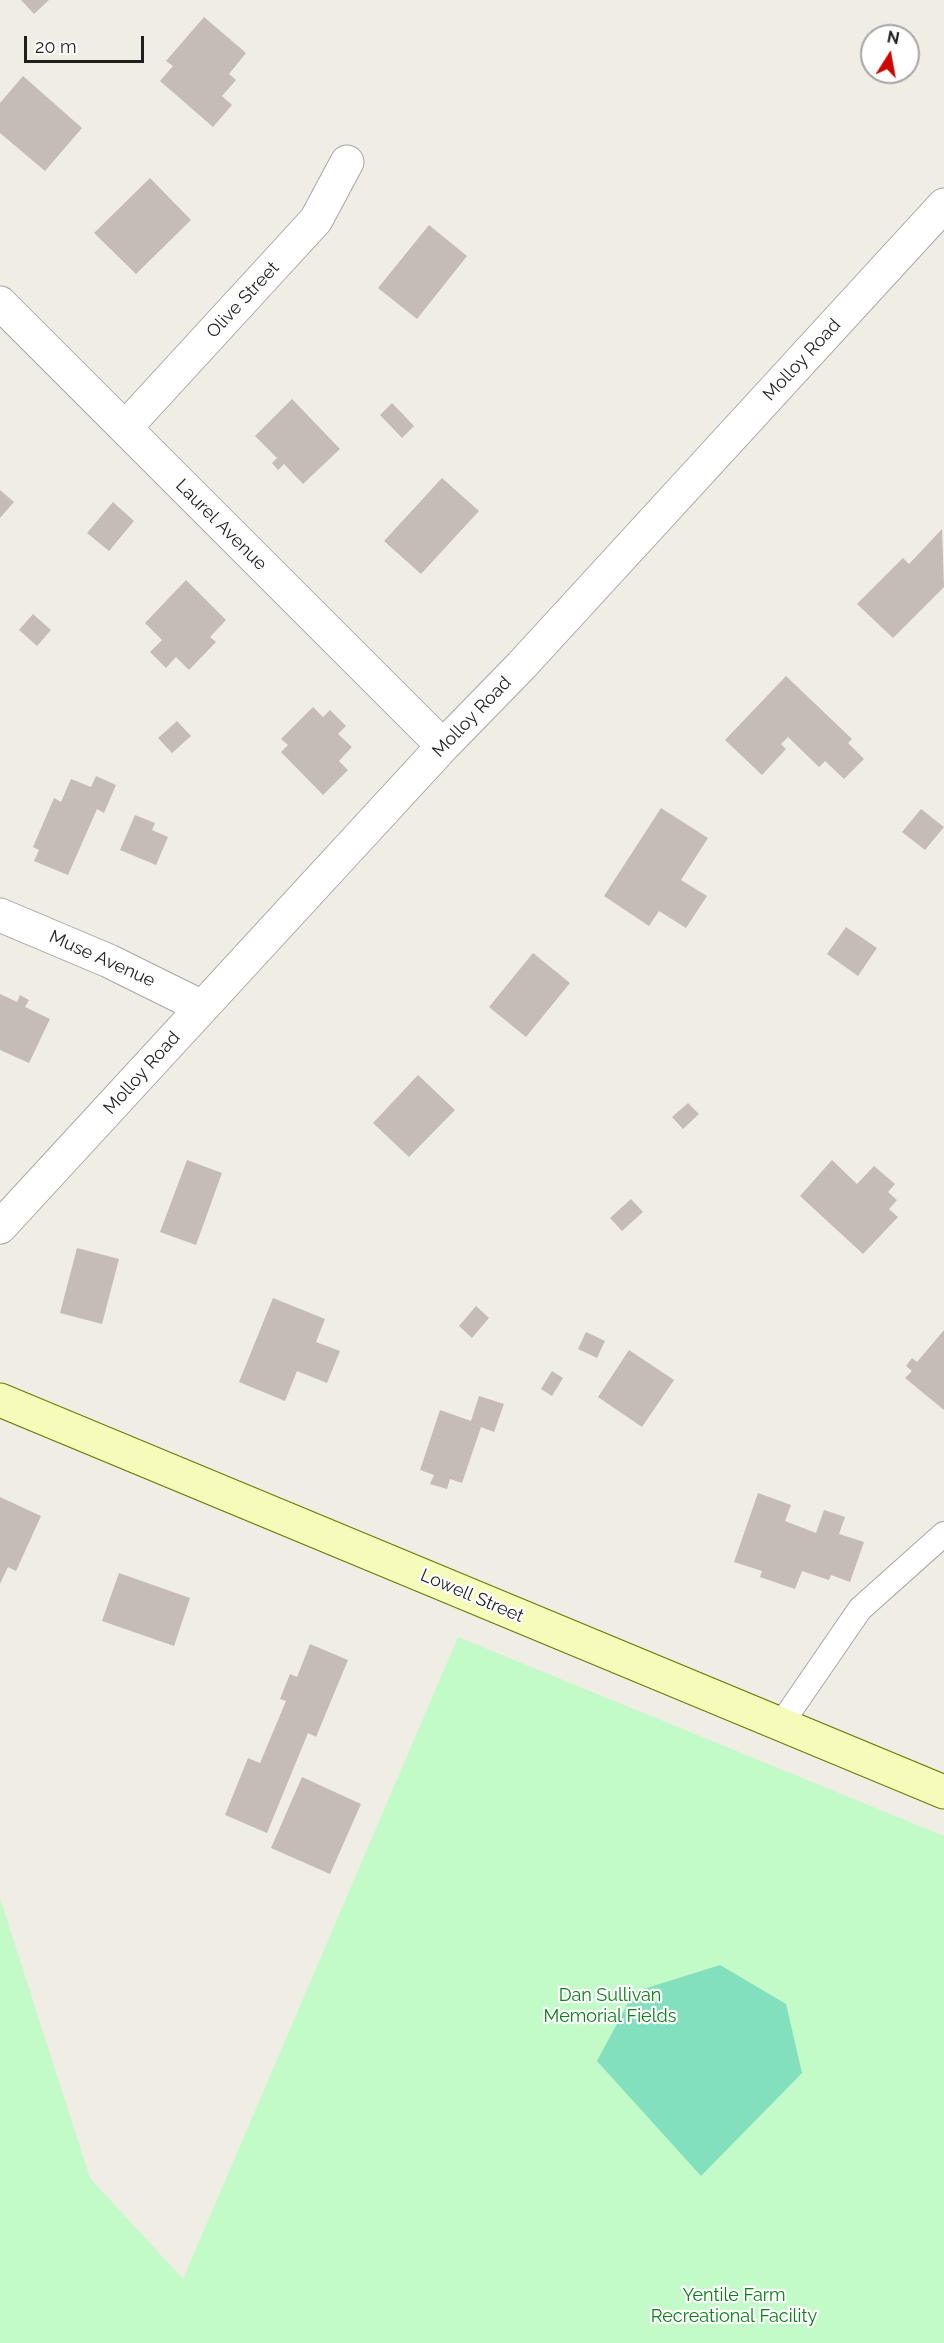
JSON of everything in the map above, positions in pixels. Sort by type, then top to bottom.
[{"type":"main road","name":"Lowell Street","points":[[0,1400],[944,1792]]},
{"type":"street","name":"Olive Street","points":[[124,428],[316,220],[347,162]]},
{"type":"street","name":"Molloy Road","points":[[0,1227],[443,746],[529,658],[944,205]]},
{"type":"street","name":"Laurel Avenue","points":[[0,303],[443,746]]},
{"type":"street","name":"Muse Avenue","points":[[0,915],[109,961],[202,1007]]},
{"type":"lane","points":[[782,1724],[860,1609],[944,1534]]},
{"type":"green space","name":"Dan Sullivan Memorial Fields","points":[[458,1637],[944,1836],[944,2343],[0,2343],[0,1898],[90,2178],[183,2279]]},
{"type":"green space","points":[[720,1965],[786,2004],[802,2073],[701,2176],[597,2061],[634,1992]]},
{"type":"building","points":[[21,0],[49,0],[34,14]]},
{"type":"building","points":[[204,17],[246,53],[229,74],[236,80],[222,96],[232,105],[213,127],[160,81],[173,66],[166,61]]},
{"type":"building","points":[[23,76],[82,128],[45,171],[0,133],[0,103]]},
{"type":"building","points":[[150,178],[191,220],[136,274],[94,233]]},
{"type":"building","points":[[429,225],[467,256],[417,319],[378,288]]},
{"type":"building","points":[[292,399],[340,449],[303,484],[284,464],[278,470],[272,463],[277,458],[255,436]]},
{"type":"building","points":[[392,403],[414,426],[402,438],[380,415]]},
{"type":"building","points":[[442,478],[479,511],[421,574],[384,541]]},
{"type":"building","points":[[0,490],[14,502],[0,518]]},
{"type":"building","points":[[113,502],[134,521],[109,551],[87,533]]},
{"type":"building","points":[[942,529],[944,587],[893,638],[857,604],[903,558],[909,564]]},
{"type":"building","points":[[186,580],[226,620],[210,637],[216,642],[189,670],[176,657],[166,668],[150,652],[162,640],[145,623]]},
{"type":"building","points":[[33,614],[51,630],[37,646],[19,630]]},
{"type":"building","points":[[786,676],[852,739],[848,743],[864,759],[844,779],[825,761],[819,767],[788,737],[781,744],[786,749],[762,775],[725,740]]},
{"type":"building","points":[[313,707],[323,717],[330,710],[346,726],[338,734],[352,747],[339,761],[348,770],[323,795],[281,752],[288,745],[281,739]]},
{"type":"building","points":[[177,721],[191,736],[172,753],[158,738]]},
{"type":"building","points":[[96,776],[116,785],[104,813],[97,809],[68,875],[34,861],[39,850],[33,847],[54,798],[61,802],[71,779],[91,787]]},
{"type":"building","points":[[661,808],[708,838],[681,880],[707,896],[686,928],[659,911],[649,926],[604,896]]},
{"type":"building","points":[[921,809],[944,827],[925,850],[902,832]]},
{"type":"building","points":[[135,815],[155,823],[152,830],[168,837],[156,865],[120,850]]},
{"type":"building","points":[[846,927],[877,948],[858,976],[827,954]]},
{"type":"building","points":[[533,953],[570,983],[526,1037],[489,1007]]},
{"type":"building","points":[[0,994],[17,1002],[20,995],[29,1000],[25,1007],[50,1019],[29,1063],[0,1050]]},
{"type":"building","points":[[418,1075],[455,1110],[409,1157],[373,1123]]},
{"type":"building","points":[[688,1103],[699,1114],[683,1129],[672,1117]]},
{"type":"building","points":[[187,1160],[222,1173],[196,1245],[160,1232]]},
{"type":"building","points":[[832,1160],[857,1184],[874,1166],[895,1184],[888,1192],[897,1200],[889,1209],[898,1217],[863,1254],[800,1196]]},
{"type":"building","points":[[631,1199],[643,1212],[622,1231],[610,1218]]},
{"type":"building","points":[[77,1248],[119,1259],[102,1324],[60,1313]]},
{"type":"building","points":[[273,1298],[325,1319],[316,1342],[340,1351],[327,1383],[297,1371],[285,1401],[239,1382]]},
{"type":"building","points":[[476,1306],[489,1318],[472,1338],[459,1326]]},
{"type":"building","points":[[944,1330],[944,1410],[905,1378],[912,1371],[906,1366],[912,1358],[917,1362]]},
{"type":"building","points":[[586,1332],[605,1341],[597,1358],[578,1349]]},
{"type":"building","points":[[629,1350],[674,1380],[642,1427],[598,1397]]},
{"type":"building","points":[[552,1371],[563,1378],[552,1396],[541,1389]]},
{"type":"building","points":[[479,1396],[504,1404],[494,1432],[481,1427],[462,1483],[450,1479],[447,1489],[430,1484],[434,1475],[420,1470],[440,1410],[471,1421]]},
{"type":"building","points":[[758,1493],[791,1505],[785,1521],[816,1533],[824,1510],[845,1517],[839,1534],[864,1542],[850,1582],[831,1575],[829,1580],[802,1571],[795,1589],[760,1577],[762,1571],[734,1562]]},
{"type":"building","points":[[0,1497],[41,1516],[16,1571],[8,1567],[0,1584]]},
{"type":"building","points":[[119,1573],[190,1598],[174,1646],[102,1621]]},
{"type":"building","points":[[310,1644],[348,1660],[316,1737],[308,1733],[267,1833],[225,1815],[248,1758],[260,1763],[286,1701],[280,1699],[290,1674],[297,1677]]},
{"type":"building","points":[[302,1777],[361,1804],[330,1874],[271,1848]]},
{"type":"park label","name":"Yentile Farm Recreational Facility","points":[[734,2306]]}]
